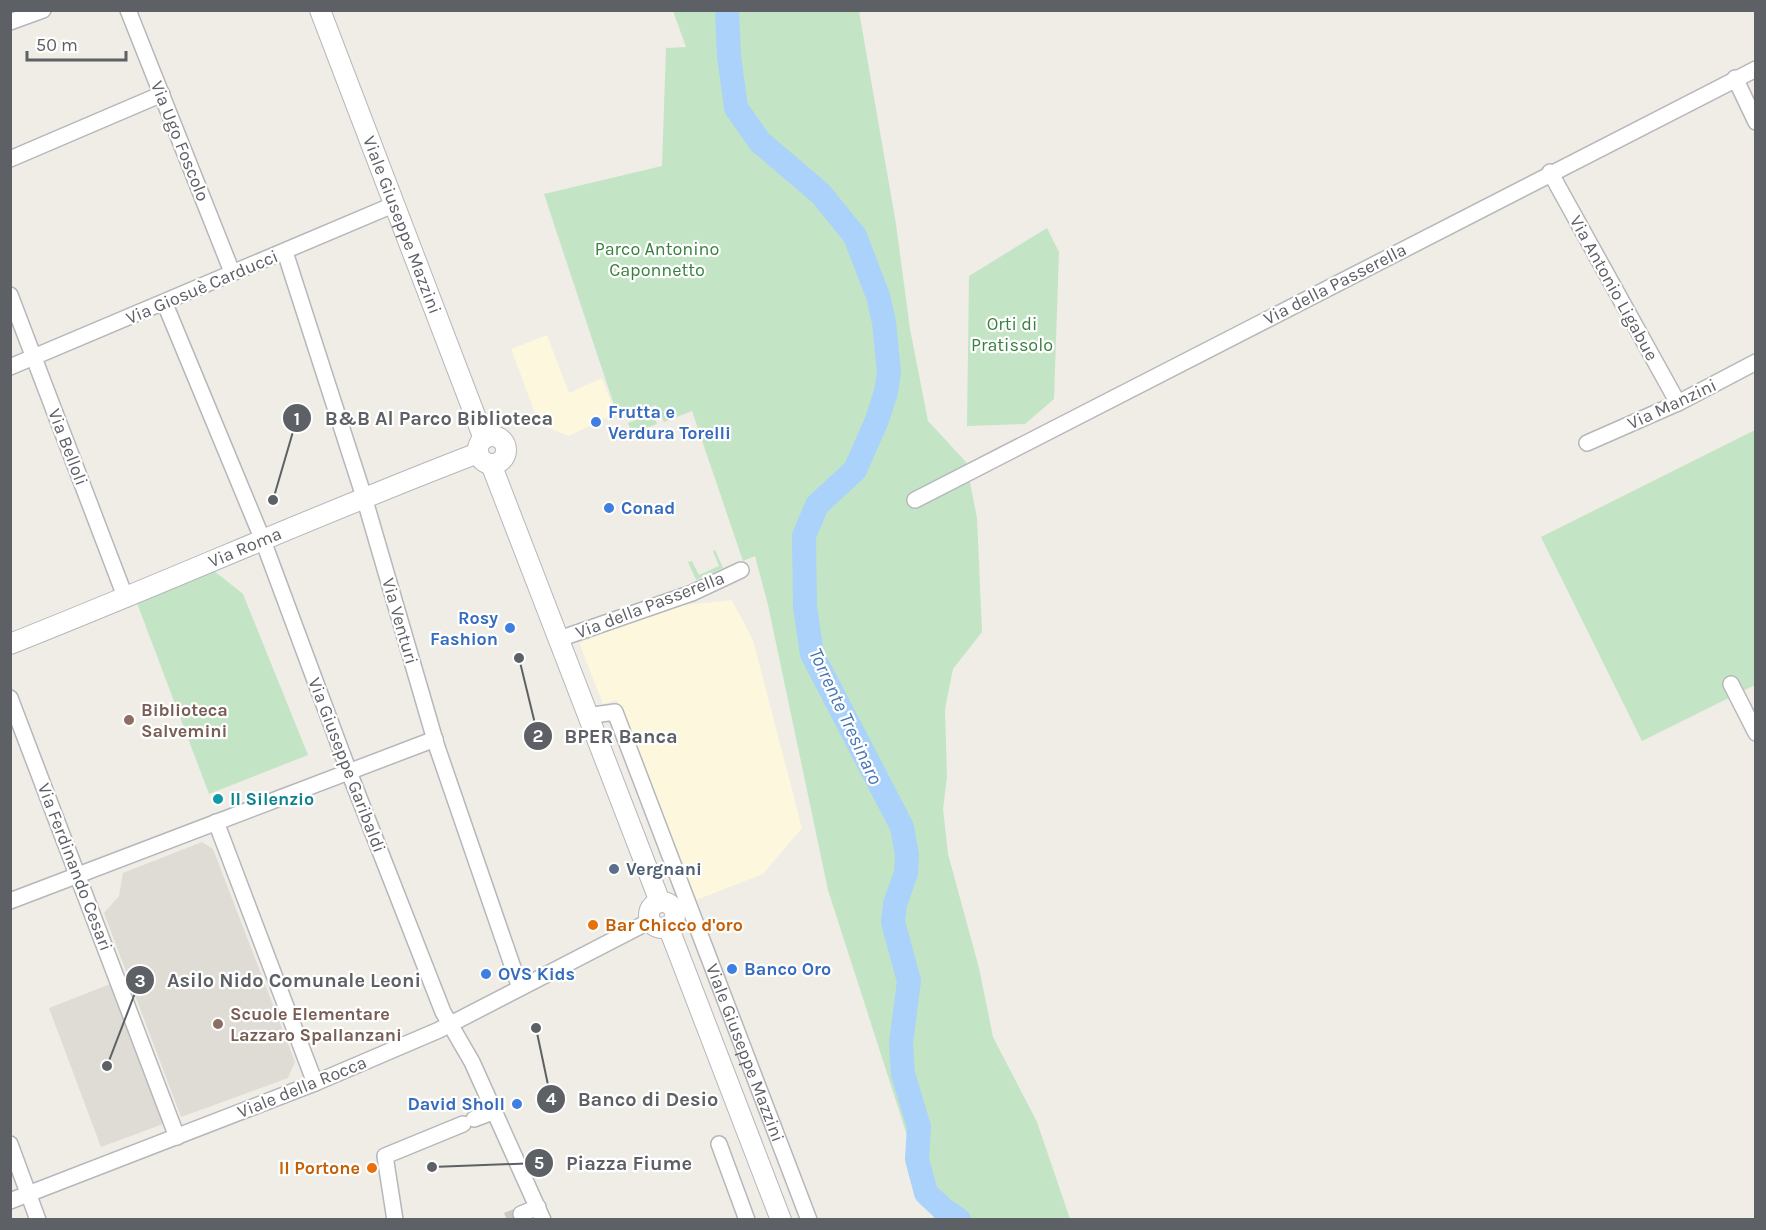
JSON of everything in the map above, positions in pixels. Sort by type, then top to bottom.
[{"type":"street","points":[[15,17],[43,10]]},
{"type":"street","name":"Via Ugo Foscolo","points":[[128,10],[232,272]]},
{"type":"street","name":"Viale Giuseppe Mazzini","points":[[320,10],[484,452],[660,902],[668,904],[674,910],[674,919],[659,924],[781,1220]]},
{"type":"street","name":"Via della Passerella","points":[[915,500],[1550,172],[1755,69]]},
{"type":"street","points":[[1735,78],[1755,122]]},
{"type":"street","points":[[10,159],[162,94]]},
{"type":"street","name":"Via Antonio Ligabue","points":[[1550,172],[1678,403]]},
{"type":"street","name":"Via Giosuè Carducci","points":[[10,367],[165,304],[232,272],[285,252],[393,205]]},
{"type":"street","name":"Via Venturi","points":[[285,252],[364,496],[435,739],[520,988]]},
{"type":"street","name":"Via Belloli","points":[[10,295],[126,598]]},
{"type":"street","name":"Via Giuseppe Garibaldi","points":[[165,304],[262,538],[349,772],[450,1025],[472,1062],[540,1213]]},
{"type":"street","name":"Via Manzini","points":[[1587,443],[1678,403],[1755,362]]},
{"type":"street","name":"Via Roma","points":[[10,644],[126,598],[364,496],[484,452]]},
{"type":"street","name":"Via della Passerella","points":[[559,639],[692,593],[741,570]]},
{"type":"street","points":[[1731,684],[1755,733]]},
{"type":"street","name":"Via Ferdinando Cesari","points":[[10,698],[80,875],[177,1137]]},
{"type":"street","name":"Viale Giuseppe Mazzini","points":[[587,716],[615,712],[809,1220]]},
{"type":"street","points":[[10,901],[435,739]]},
{"type":"street","points":[[216,822],[315,1083]]},
{"type":"street","name":"Viale della Rocca","points":[[10,1201],[315,1083],[450,1025],[520,988],[659,924]]},
{"type":"street","points":[[395,1220],[385,1156],[495,1111]]},
{"type":"street","points":[[10,1144],[38,1220]]},
{"type":"street","points":[[719,1144],[747,1220]]},
{"type":"street","points":[[521,1214],[540,1213]]},
{"type":"shaded area","points":[[547,335],[569,393],[602,378],[615,413],[569,436],[539,424],[511,349]]},
{"type":"shaded area","points":[[732,600],[753,640],[802,828],[763,874],[694,901],[617,700],[603,704],[579,643],[674,606]]},
{"type":"shaded area","points":[[202,842],[213,849],[295,1062],[288,1078],[181,1117],[104,913],[119,896],[123,873]]},
{"type":"shaded area","points":[[113,983],[163,1124],[101,1147],[49,1008]]},
{"type":"green space","name":"Parco Antonino Caponnetto","points":[[673,11],[859,11],[896,224],[910,329],[928,421],[966,462],[977,518],[982,632],[953,669],[945,709],[947,777],[943,809],[948,854],[979,968],[993,1037],[1037,1122],[1070,1219],[934,1219],[828,890],[768,605],[755,556],[743,561],[692,411],[664,422],[656,405],[619,420],[544,194],[662,166],[666,48],[686,47]]},
{"type":"green space","name":"Orti di Pratissolo","points":[[1047,228],[1059,252],[1054,399],[1025,424],[967,426],[969,276]]},
{"type":"green space","points":[[653,413],[657,424],[632,433],[628,423]]},
{"type":"green space","points":[[1755,430],[1755,685],[1642,741],[1541,537]]},
{"type":"green space","points":[[715,550],[723,568],[696,580],[688,562],[692,561],[699,575],[719,566],[713,551]]},
{"type":"green space","points":[[213,570],[243,594],[308,755],[209,794],[137,603]]},
{"type":"waterway","name":"Torrente Tresinaro","points":[[727,10],[729,56],[736,108],[760,142],[821,194],[855,236],[878,296],[884,322],[889,372],[886,392],[877,420],[855,470],[817,505],[804,536],[805,607],[812,654],[902,827],[907,855],[906,873],[895,904],[893,922],[909,981],[901,1043],[903,1074],[919,1127],[917,1159],[926,1193],[959,1220]]},
{"type":"tunnel","points":[[507,1220],[521,1214]]},
{"type":"place","name":"Frutta e Verdura Torelli","points":[[596,422]]},
{"type":"place","name":"B&B Al Parco Biblioteca","points":[[273,500]]},
{"type":"place","name":"Conad","points":[[609,508]]},
{"type":"place","name":"Rosy Fashion","points":[[510,628]]},
{"type":"place","name":"BPER Banca","points":[[519,658]]},
{"type":"place","name":"Biblioteca Salvemini","points":[[129,720]]},
{"type":"place","name":"Il Silenzio","points":[[218,799]]},
{"type":"place","name":"Vergnani","points":[[614,869]]},
{"type":"place","name":"Bar Chicco d'oro","points":[[593,925]]},
{"type":"place","name":"Banco Oro","points":[[732,969]]},
{"type":"place","name":"OVS Kids","points":[[486,974]]},
{"type":"place","name":"Scuole Elementare Lazzaro Spallanzani","points":[[218,1024]]},
{"type":"place","name":"Banco di Desio","points":[[536,1028]]},
{"type":"place","name":"Asilo Nido Comunale Leoni","points":[[107,1066]]},
{"type":"place","name":"David Sholl","points":[[517,1104]]},
{"type":"place","name":"Piazza Fiume","points":[[432,1167]]},
{"type":"place","name":"Il Portone","points":[[372,1168]]}]
